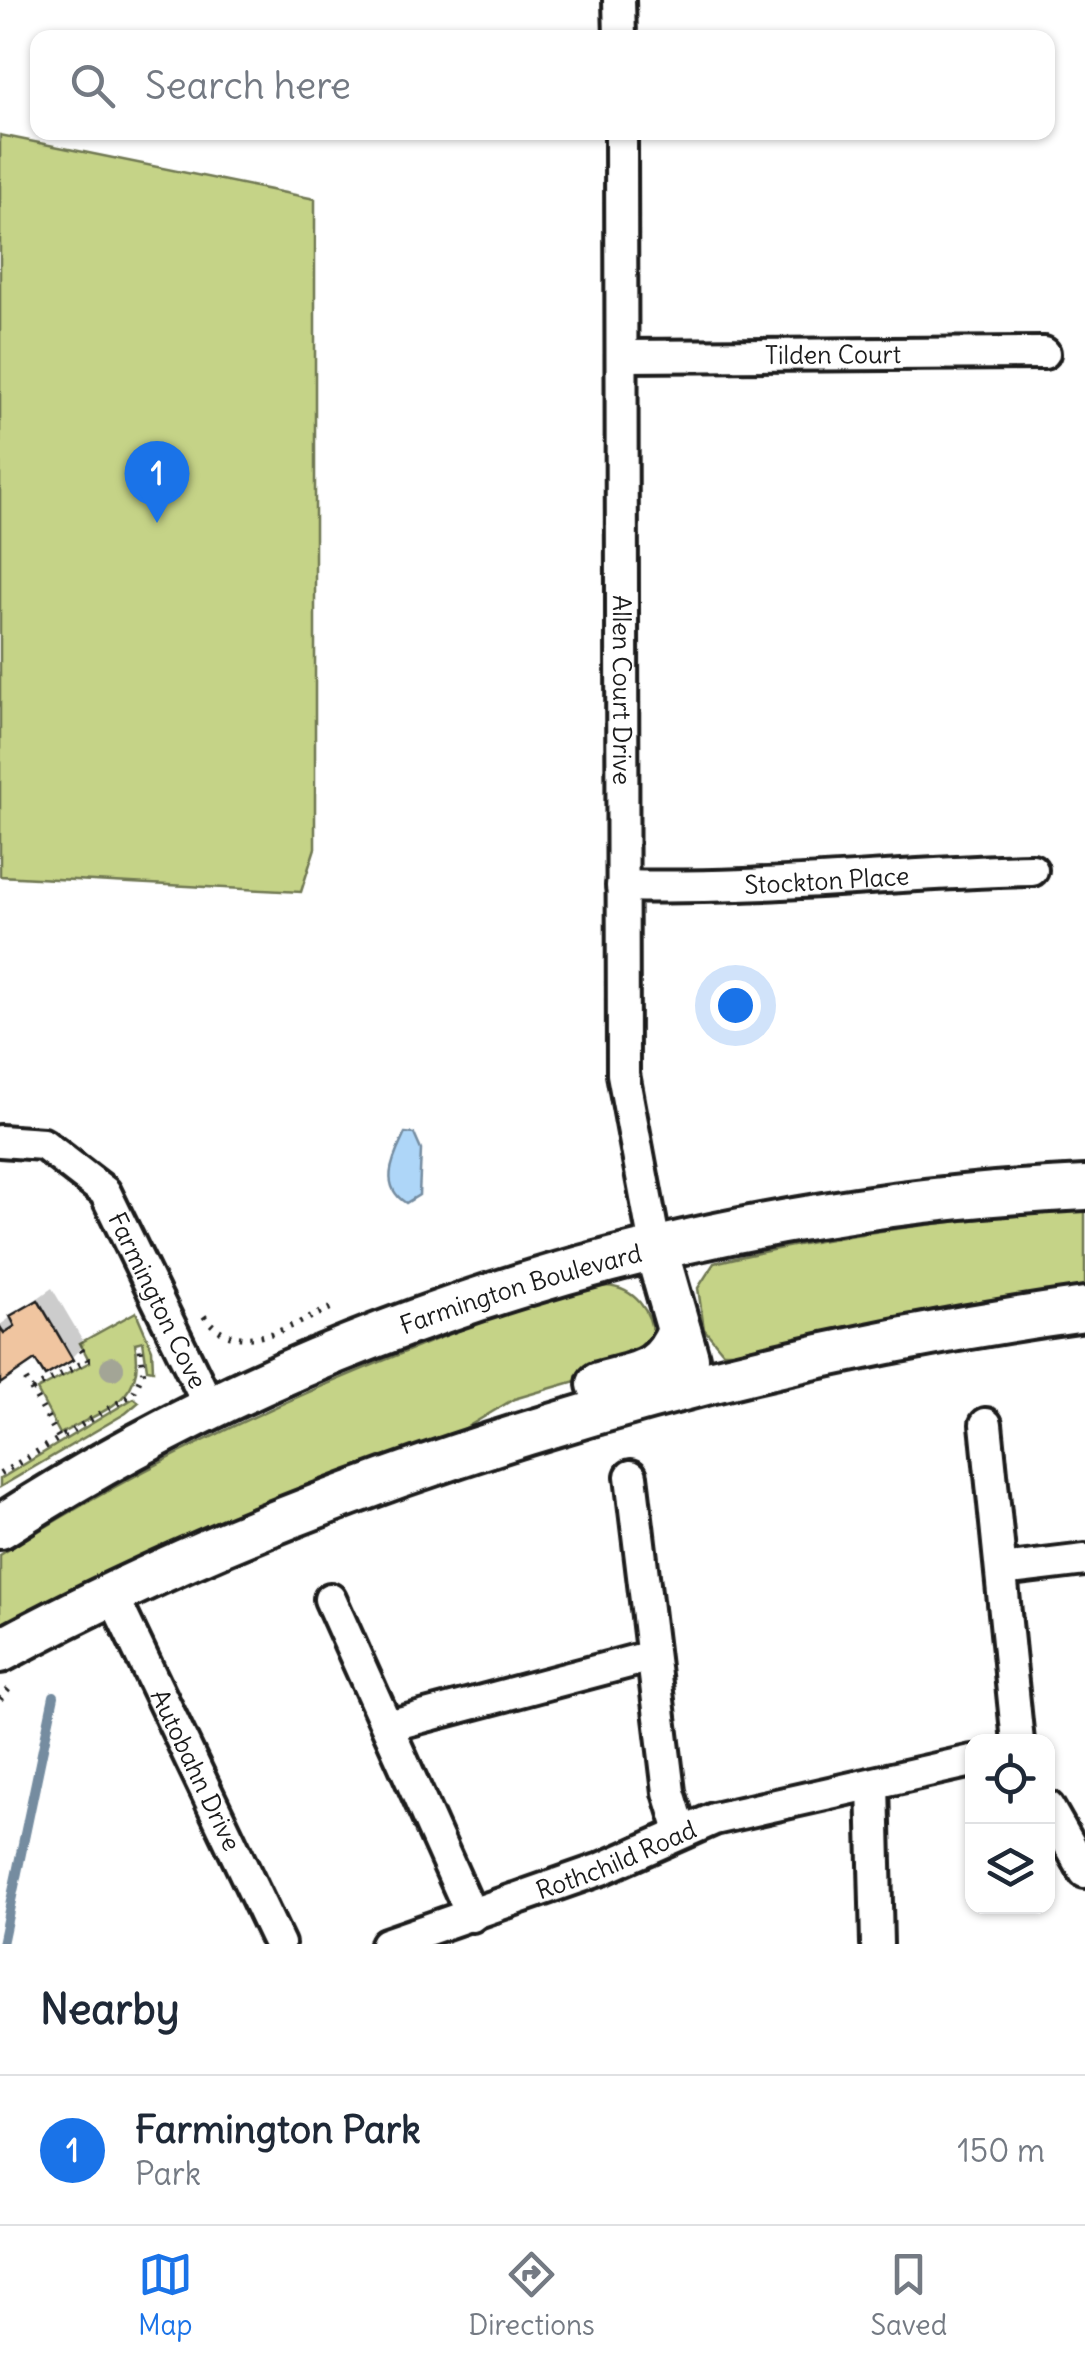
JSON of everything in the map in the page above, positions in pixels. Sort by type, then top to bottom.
[{"type":"main road","name":"Farmington Boulevard","points":[[0,1528],[50,1494],[211,1410],[328,1356],[458,1307],[655,1246],[920,1200],[1085,1188]]},
{"type":"main road","points":[[655,1246],[695,1388]]},
{"type":"main road","points":[[4,1670],[112,1594],[323,1506],[517,1437],[695,1388],[897,1340],[1085,1309]]},
{"type":"main road","points":[[430,1467],[524,1406],[654,1369],[668,1358],[679,1331]]},
{"type":"street","points":[[620,0],[620,30]]},
{"type":"street","name":"Allen Court Drive","points":[[621,140],[623,1074],[655,1246]]},
{"type":"street","name":"Tilden Court","points":[[622,356],[1044,353]]},
{"type":"street","name":"Stockton Place","points":[[622,886],[692,888],[899,873],[1032,870]]},
{"type":"street","name":"Farmington Cove","points":[[0,1140],[44,1144],[105,1192],[211,1410]]},
{"type":"street","points":[[986,1424],[1017,1734]]},
{"type":"street","points":[[631,1476],[669,1792],[681,1831]]},
{"type":"street","points":[[1002,1570],[1085,1560]]},
{"type":"street","name":"Autobahn Drive","points":[[112,1594],[279,1944]]},
{"type":"street","points":[[330,1599],[472,1916]]},
{"type":"street","points":[[388,1726],[652,1656]]},
{"type":"street","name":"Rothchild Road","points":[[386,1944],[601,1868],[681,1831],[965,1763]]},
{"type":"street","points":[[860,1787],[877,1944]]},
{"type":"street","points":[[1055,1819],[1085,1872]]},
{"type":"path","points":[[204,1316],[231,1338],[260,1337],[331,1308]]},
{"type":"path","points":[[226,1350],[231,1338]]},
{"type":"path","points":[[32,1390],[88,1360],[78,1344]]},
{"type":"path","points":[[0,1474],[122,1405],[141,1380],[140,1344]]},
{"type":"path","points":[[26,1380],[60,1440]]},
{"type":"path","points":[[141,1380],[153,1382]]},
{"type":"path","points":[[0,1700],[4,1670]]},
{"type":"green space","points":[[0,135],[315,199],[315,848],[301,892],[0,876]]},
{"type":"green space","points":[[1085,1211],[1085,1287],[943,1310],[746,1352],[723,1352],[704,1329],[698,1288],[714,1263],[898,1228]]},
{"type":"green space","points":[[606,1286],[633,1296],[649,1319],[653,1339],[634,1364],[514,1399],[447,1439],[88,1583],[0,1625],[0,1555],[99,1496],[200,1442],[357,1371],[506,1313]]},
{"type":"green space","points":[[136,1312],[152,1349],[153,1370],[147,1369],[143,1341],[135,1343],[137,1363],[128,1391],[106,1410],[60,1434],[37,1390],[90,1362],[80,1343]]},
{"type":"green space","points":[[134,1398],[139,1402],[126,1413],[0,1487],[0,1479]]},
{"type":"water","points":[[405,1133],[414,1134],[421,1150],[419,1195],[406,1203],[397,1195],[390,1178]]},
{"type":"building","points":[[38,1300],[73,1360],[45,1376],[35,1360],[0,1384],[0,1327],[4,1333],[15,1326],[10,1316]]},
{"type":"waterway","points":[[2,1944],[54,1696]]},
{"type":"place","name":"Farmington Park","points":[[157,523]]}]
